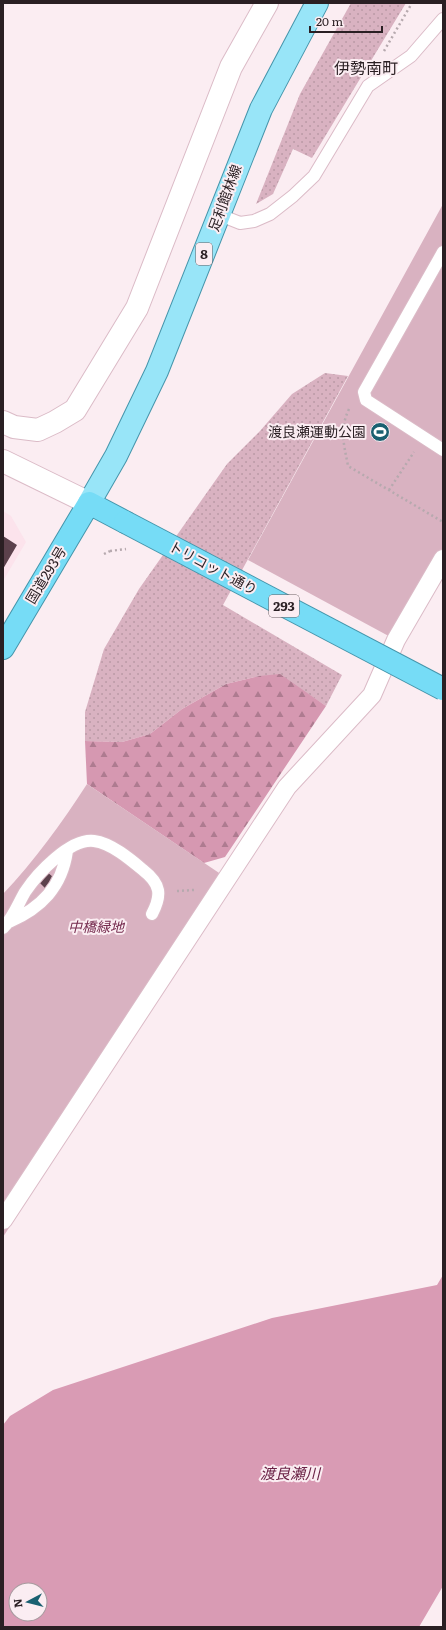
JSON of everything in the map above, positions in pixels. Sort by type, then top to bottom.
[{"type":"highway","name":"トリコット通り","points":[[89,503],[443,689]]},
{"type":"highway","name":"国道293号","points":[[3,648],[89,503]]},
{"type":"main road","name":"足利館林線","points":[[89,503],[116,456],[157,371],[220,215],[239,161],[261,109],[317,3]]},
{"type":"street","points":[[3,422],[14,427],[38,430],[56,422],[75,410],[137,308],[230,67],[267,3]]},
{"type":"street","points":[[3,462],[89,503]]},
{"type":"street","points":[[3,1220],[287,787],[372,695],[396,640],[443,559]]},
{"type":"lane","points":[[220,215],[240,224],[254,221],[270,214],[293,196],[314,176],[368,86],[411,56],[443,19]]},
{"type":"lane","points":[[443,252],[364,392],[366,400],[443,450]]},
{"type":"lane","points":[[6,925],[34,878],[45,866],[67,851],[84,842],[94,841],[107,845],[135,863],[153,878],[159,892],[157,904],[152,914]]},
{"type":"lane","points":[[6,925],[39,905],[51,891],[66,863],[67,851]]},
{"type":"path","points":[[383,53],[412,3]]},
{"type":"path","points":[[364,392],[351,406],[343,422],[343,440],[348,466],[443,522]]},
{"type":"path","points":[[390,490],[418,445]]},
{"type":"path","points":[[104,554],[110,551]]},
{"type":"shaded area","points":[[3,511],[11,516],[26,542],[3,581]]},
{"type":"green space","points":[[351,3],[406,3],[312,158],[293,149],[273,194],[256,204],[300,94]]},
{"type":"green space","name":"渡良瀬運動公園","points":[[443,204],[443,571],[396,640],[248,560]]},
{"type":"green space","points":[[325,373],[348,376],[223,605],[342,675],[326,706],[308,694],[259,676],[226,684],[182,709],[150,734],[122,742],[85,741],[85,712],[104,649],[139,589],[227,464],[260,431],[292,394]]},
{"type":"green space","points":[[280,674],[326,706],[225,857],[204,863],[87,784],[85,741],[122,742],[150,734],[182,709],[226,684],[259,676]]},
{"type":"green space","name":"中橋緑地","points":[[87,784],[234,883],[3,1237],[3,894],[47,841]]},
{"type":"water","name":"渡良瀬川","points":[[443,1275],[443,1586],[419,1627],[3,1627],[3,1425],[10,1416],[53,1390],[272,1318],[437,1285]]},
{"type":"building","points":[[3,536],[17,545],[3,569]]},
{"type":"building","points":[[47,872],[53,877],[45,888],[39,882]]},
{"type":"place","name":"渡良瀬運動公園","points":[[380,432]]},
{"type":"district","name":"伊勢南町","points":[[366,68]]}]
